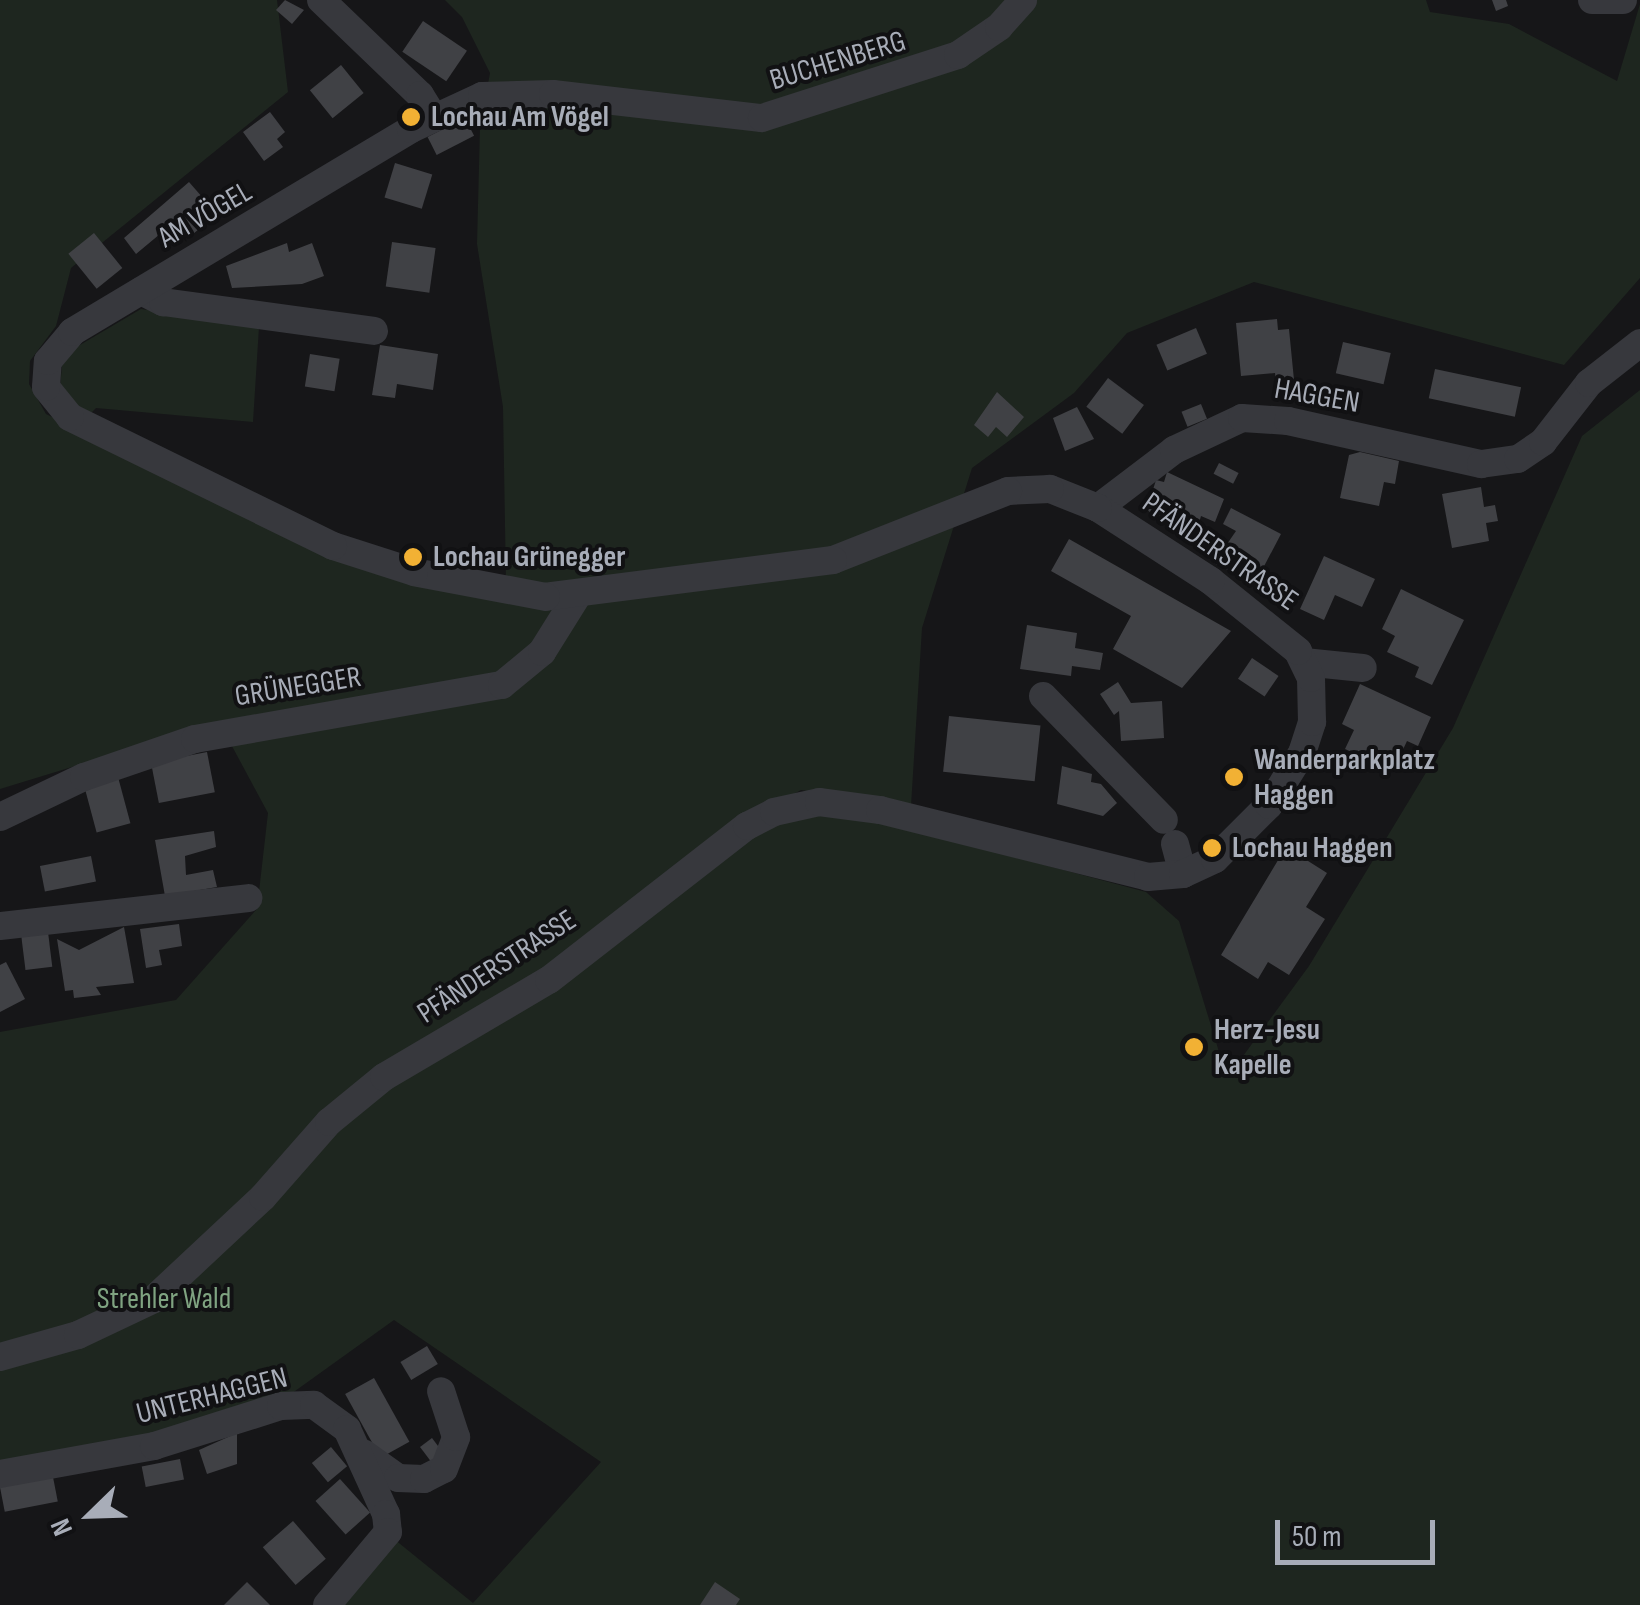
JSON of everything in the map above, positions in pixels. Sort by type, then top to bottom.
[{"type":"street","points":[[321,0],[420,95],[434,117]]},
{"type":"street","name":"BUCHENBERG","points":[[650,108],[747,119],[804,108],[958,55],[999,27],[1024,0]]},
{"type":"street","points":[[1592,0],[1623,0]]},
{"type":"street","name":"AM VÖGEL","points":[[50,395],[46,368],[58,346],[141,291],[434,117],[504,91],[650,108]]},
{"type":"street","points":[[141,291],[163,302],[374,331]]},
{"type":"street","name":"HAGGEN","points":[[1098,508],[1174,450],[1242,418],[1481,464],[1518,459],[1542,442],[1589,383],[1640,343]]},
{"type":"street","name":"PFÄNDERSTRASSE","points":[[50,395],[70,417],[333,546],[414,572],[514,593],[576,596],[833,560],[1008,491],[1050,490],[1098,508],[1267,620],[1304,662]]},
{"type":"street","name":"GRÜNEGGER","points":[[0,817],[84,777],[194,738],[502,685],[542,652],[576,596]]},
{"type":"street","points":[[1043,696],[1169,832],[1183,874],[1215,859],[1250,829],[1294,769],[1314,706],[1304,662],[1362,668]]},
{"type":"street","name":"PFÄNDERSTRASSE","points":[[0,1356],[78,1335],[154,1299],[262,1197],[329,1122],[384,1077],[549,980],[747,826],[774,812],[819,802],[880,810],[1120,873],[1183,874]]},
{"type":"street","points":[[0,926],[248,898]]},
{"type":"street","points":[[355,1444],[398,1478],[435,1476],[450,1461],[456,1437],[441,1392]]},
{"type":"street","name":"UNTERHAGGEN","points":[[0,1474],[154,1446],[296,1404],[329,1411],[355,1444],[386,1514],[388,1532],[327,1605]]},
{"type":"green space","name":"Strehler Wald","points":[[0,0],[277,0],[288,92],[71,268],[56,326],[30,361],[29,384],[46,414],[317,550],[428,586],[506,584],[503,407],[477,244],[480,127],[490,73],[462,17],[445,0],[1426,0],[1430,12],[1509,24],[1617,81],[1640,4],[1640,278],[1564,365],[1254,282],[1127,333],[1074,393],[972,468],[922,628],[911,806],[801,790],[758,814],[646,888],[549,980],[384,1077],[329,1122],[263,1196],[274,1198],[333,1130],[386,1088],[560,983],[752,835],[814,812],[911,829],[1146,892],[1179,921],[1227,1078],[1309,966],[1453,728],[1582,436],[1640,390],[1640,1605],[333,1605],[394,1539],[473,1603],[601,1462],[394,1320],[270,1409],[154,1446],[0,1474],[0,1032],[176,1000],[257,909],[268,813],[219,722],[0,789]]},
{"type":"green space","points":[[141,309],[259,327],[253,422],[96,408],[88,416],[60,388],[63,355]]},
{"type":"building","points":[[285,0],[304,10],[292,24],[276,10]]},
{"type":"building","points":[[1492,0],[1506,0],[1508,6],[1496,11]]},
{"type":"building","points":[[423,21],[467,51],[446,81],[402,52]]},
{"type":"building","points":[[341,65],[364,93],[333,118],[310,90]]},
{"type":"building","points":[[270,112],[285,132],[277,139],[283,147],[264,161],[243,132]]},
{"type":"building","points":[[465,118],[474,136],[437,155],[428,137]]},
{"type":"building","points":[[395,163],[432,174],[422,209],[384,197]]},
{"type":"building","points":[[189,182],[217,214],[193,234],[187,227],[168,243],[160,234],[136,254],[124,238]]},
{"type":"building","points":[[94,233],[122,268],[97,289],[68,254]]},
{"type":"building","points":[[392,242],[436,248],[429,293],[386,287]]},
{"type":"building","points":[[287,243],[289,252],[312,243],[324,276],[302,284],[232,288],[226,266]]},
{"type":"building","points":[[1277,319],[1278,330],[1289,329],[1294,380],[1276,382],[1275,373],[1241,376],[1236,323]]},
{"type":"building","points":[[1196,328],[1207,354],[1167,371],[1156,345]]},
{"type":"building","points":[[1343,342],[1391,353],[1384,384],[1336,373]]},
{"type":"building","points":[[380,345],[438,354],[433,390],[397,384],[395,398],[372,395]]},
{"type":"building","points":[[310,354],[340,359],[334,391],[305,387]]},
{"type":"building","points":[[1435,369],[1521,387],[1515,417],[1429,398]]},
{"type":"building","points":[[1108,378],[1144,405],[1122,434],[1086,407]]},
{"type":"building","points":[[997,392],[1024,417],[1007,437],[996,427],[988,437],[974,425]]},
{"type":"building","points":[[1201,404],[1207,419],[1188,427],[1182,412]]},
{"type":"building","points":[[1077,407],[1094,439],[1065,451],[1053,418]]},
{"type":"building","points":[[1360,452],[1399,461],[1395,484],[1384,482],[1379,506],[1340,498],[1349,455]]},
{"type":"building","points":[[1219,463],[1239,473],[1233,484],[1214,474]]},
{"type":"building","points":[[1167,472],[1224,499],[1215,522],[1201,516],[1197,530],[1154,517],[1147,509],[1156,480],[1164,482]]},
{"type":"building","points":[[1481,487],[1484,507],[1495,505],[1498,521],[1486,523],[1489,541],[1452,548],[1442,494]]},
{"type":"building","points":[[1231,508],[1281,534],[1261,572],[1246,564],[1240,576],[1214,563],[1236,531],[1223,524]]},
{"type":"building","points":[[1069,539],[1231,631],[1182,688],[1113,649],[1131,616],[1051,571]]},
{"type":"building","points":[[1324,556],[1375,579],[1362,607],[1335,595],[1324,620],[1300,609]]},
{"type":"building","points":[[1401,589],[1464,620],[1432,685],[1415,677],[1419,667],[1387,652],[1395,636],[1382,629]]},
{"type":"building","points":[[1027,625],[1077,633],[1075,648],[1103,653],[1100,670],[1072,666],[1071,676],[1020,669]]},
{"type":"building","points":[[1252,658],[1279,676],[1265,697],[1238,679]]},
{"type":"building","points":[[1118,682],[1131,703],[1162,701],[1164,738],[1121,741],[1119,711],[1114,715],[1100,694]]},
{"type":"building","points":[[1360,684],[1431,717],[1418,746],[1407,741],[1393,771],[1345,749],[1354,730],[1342,724]]},
{"type":"building","points":[[949,716],[1040,726],[1035,781],[943,772]]},
{"type":"building","points":[[207,752],[215,792],[159,803],[151,763]]},
{"type":"building","points":[[1062,766],[1092,774],[1091,782],[1101,784],[1117,803],[1103,816],[1057,804]]},
{"type":"building","points":[[118,777],[130,823],[97,832],[84,786]]},
{"type":"building","points":[[214,831],[216,847],[185,856],[186,875],[213,870],[217,887],[165,896],[155,840]]},
{"type":"building","points":[[1286,847],[1327,873],[1306,907],[1325,919],[1289,975],[1268,962],[1258,979],[1221,955]]},
{"type":"building","points":[[91,856],[96,882],[45,891],[40,866]]},
{"type":"building","points":[[179,924],[182,946],[159,950],[162,965],[146,968],[140,929]]},
{"type":"building","points":[[124,927],[134,983],[96,987],[101,995],[74,998],[73,990],[65,991],[57,939],[79,950]]},
{"type":"building","points":[[48,932],[52,967],[25,970],[21,935]]},
{"type":"building","points":[[6,962],[25,999],[0,1012],[0,965]]},
{"type":"building","name":"Herz-Jesu Kapelle","points":[[1189,1040],[1201,1043],[1198,1054],[1186,1051]]},
{"type":"building","points":[[427,1346],[438,1364],[411,1380],[400,1362]]},
{"type":"building","points":[[374,1378],[409,1442],[381,1458],[345,1394]]},
{"type":"building","points":[[237,1433],[237,1464],[207,1474],[199,1450]]},
{"type":"building","points":[[432,1438],[445,1455],[433,1464],[420,1447]]},
{"type":"building","points":[[331,1447],[347,1466],[328,1482],[312,1463]]},
{"type":"building","points":[[180,1459],[184,1480],[146,1487],[142,1466]]},
{"type":"building","points":[[53,1477],[58,1502],[5,1512],[0,1487]]},
{"type":"building","points":[[340,1479],[370,1512],[346,1535],[315,1501]]},
{"type":"building","points":[[293,1521],[326,1559],[296,1585],[263,1547]]},
{"type":"building","points":[[247,1582],[270,1605],[224,1605]]},
{"type":"building","points":[[715,1582],[740,1599],[736,1605],[700,1605]]},
{"type":"place","name":"Lochau Am Vögel","points":[[411,117]]},
{"type":"place","name":"Lochau Grünegger","points":[[413,557]]},
{"type":"place","name":"Wanderparkplatz Haggen","points":[[1234,777]]},
{"type":"place","name":"Lochau Haggen","points":[[1212,848]]},
{"type":"place","name":"Herz-Jesu Kapelle","points":[[1194,1047]]}]
